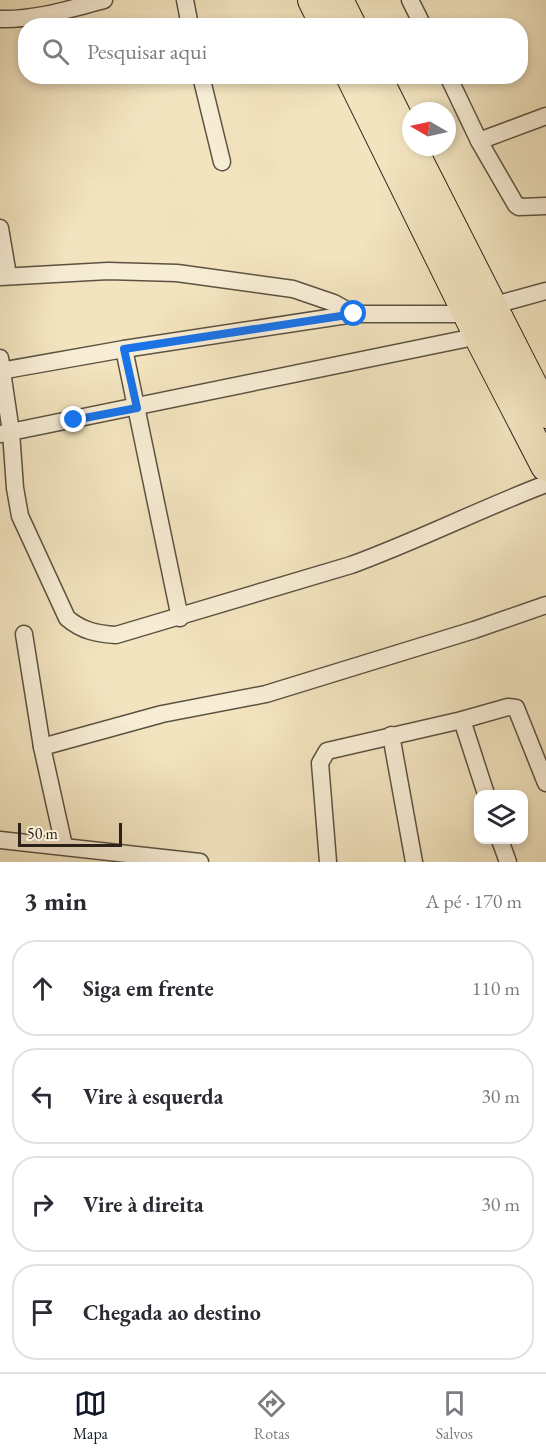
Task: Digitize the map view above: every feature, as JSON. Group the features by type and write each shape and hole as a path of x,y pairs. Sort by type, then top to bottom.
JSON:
{"highway":[{"path":"313,0 322,18"},
{"path":"338,0 347,18"},
{"path":"355,84 479,318 545,410"},
{"path":"380,84 402,129"},
{"path":"415,156 479,318 546,466"}],"street":[{"path":"30,18 104,0"},
{"path":"185,0 188,18"},
{"path":"410,0 419,18"},
{"path":"0,19 18,20"},
{"path":"203,84 222,162"},
{"path":"452,84 479,141 516,205 519,207 546,206"},
{"path":"479,141 546,116"},
{"path":"0,228 4,276 108,271 177,273 293,289 334,303 354,314"},
{"path":"5,433 137,408 479,318 546,291"},
{"path":"479,318 354,314 1,366 5,433 20,516 67,618 93,633 116,635 180,618 361,562 489,506 546,484"},
{"path":"124,349 180,618"},
{"path":"42,747 162,714 266,694 474,630 546,604"},
{"path":"24,634 42,747 64,846"},
{"path":"328,862 320,763 327,751 508,707 516,708 546,783"},
{"path":"462,720 484,790"},
{"path":"391,735 414,862"},
{"path":"0,840 201,862"},
{"path":"501,844 508,862"}],"route":[{"path":"74,420 137,408 124,349 354,314"}]}
